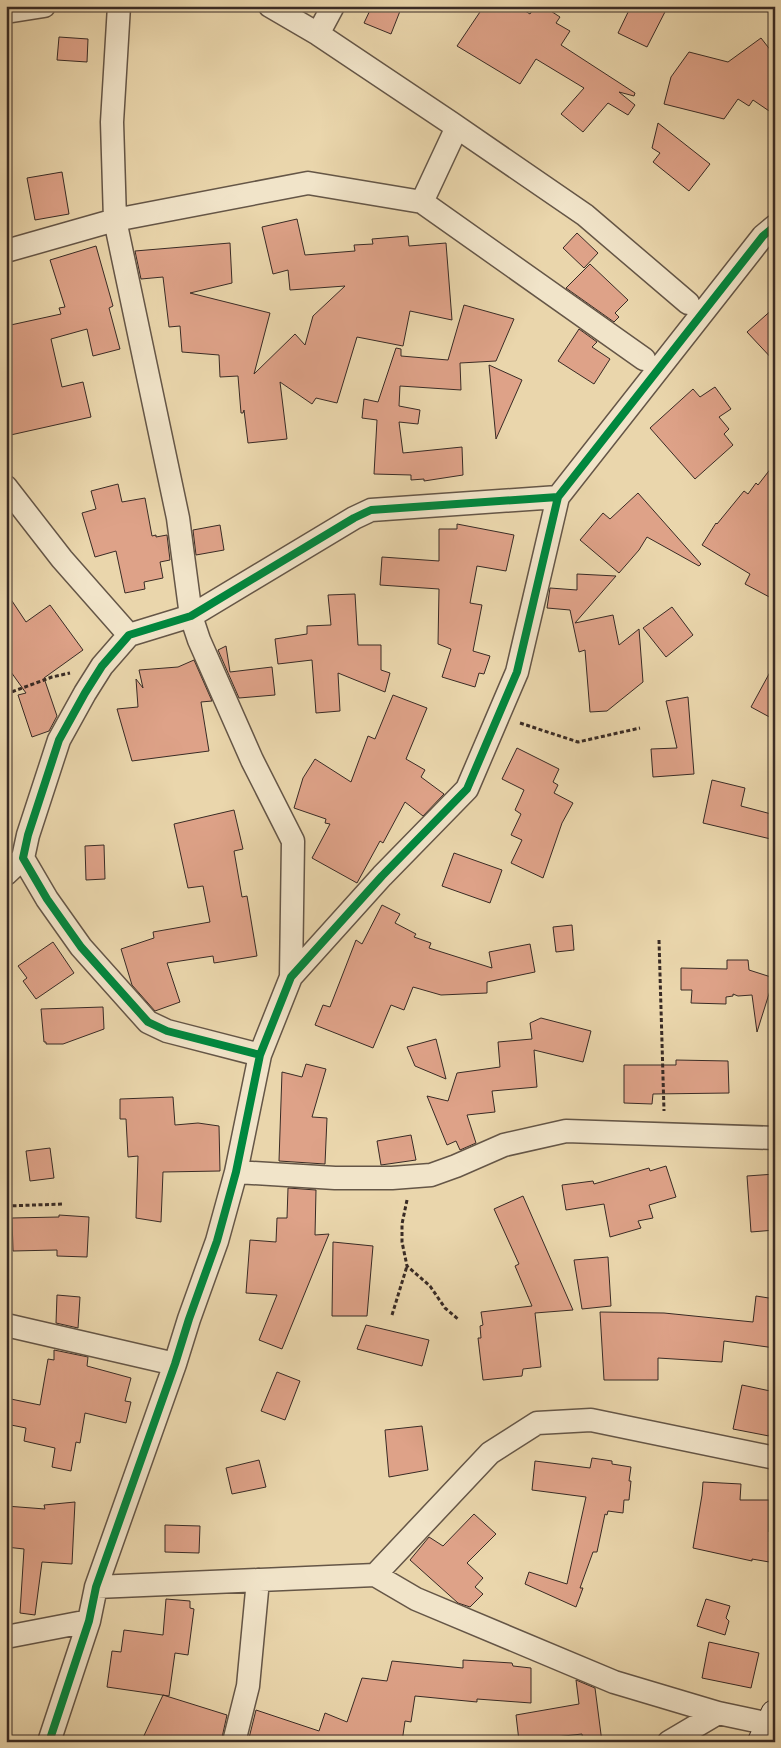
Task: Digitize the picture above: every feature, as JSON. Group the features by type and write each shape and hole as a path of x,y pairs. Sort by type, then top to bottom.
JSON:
{"street":[{"path":"6,12 44,6"},
{"path":"119,6 112,122 115,220 178,518 191,616 199,640 252,760 293,841 291,977"},
{"path":"270,6 318,34 457,126 585,215 688,303"},
{"path":"318,34 333,6"},
{"path":"422,202 457,126"},
{"path":"6,251 115,220 308,183 422,202 644,359"},
{"path":"50,1742 89,1621 96,1587 217,1241 236,1172 260,1055 291,977 382,876 466,789 517,672 558,497 771,237"},
{"path":"6,487 62,559 129,634"},
{"path":"6,874 23,858 28,835 59,740 102,666 129,634 191,616 354,518 371,510 558,497"},
{"path":"23,858 47,899 81,947 148,1022 167,1031 260,1055"},
{"path":"236,1172 335,1178 431,1175 504,1144 566,1131 775,1138"},
{"path":"6,1325 175,1364"},
{"path":"375,1575 490,1453 537,1423 591,1420 775,1458"},
{"path":"96,1587 375,1575 416,1599 614,1682 769,1727"},
{"path":"234,1742 248,1686 258,1580"},
{"path":"6,1637 89,1621"},
{"path":"669,1742 718,1712"}],"path":[{"path":"6,694 52,677 102,666"},
{"path":"498,716 578,742 640,728"},
{"path":"659,940 665,1134"},
{"path":"392,1315 407,1266 402,1242 402,1224 407,1199 405,1177"},
{"path":"6,1206 63,1204"},
{"path":"407,1266 430,1286 445,1308 458,1319"}],"building":[{"path":"372,6 402,6 391,34 364,23"},
{"path":"484,6 517,6 530,14 535,6 543,6 560,17 556,23 570,31 561,45 635,93 634,96 619,92 635,105 628,115 608,103 583,132 561,114 584,88 536,59 520,84 457,46"},
{"path":"631,6 668,6 647,47 618,33"},
{"path":"59,37 88,39 87,62 57,60"},
{"path":"761,38 775,56 775,115 753,100 749,106 738,99 724,119 664,104 671,77 689,52 728,62"},
{"path":"658,123 710,164 689,191 653,162 660,153 652,148"},
{"path":"62,172 69,214 35,220 27,178"},
{"path":"297,219 305,255 355,251 354,245 373,244 372,239 408,236 409,246 446,243 452,320 410,311 403,346 357,337 337,403 316,398 312,404 280,382 287,439 248,443 244,410 241,413 238,376 220,377 219,355 182,352 180,326 169,327 163,277 141,279 135,251 230,243 232,283 190,293 270,313 254,374 295,334 305,345 313,316 345,286 290,290 288,270 273,274 262,227"},
{"path":"577,233 598,253 584,268 563,248"},
{"path":"96,246 113,306 109,308 120,349 93,356 87,329 51,339 62,387 83,382 91,417 6,436 6,326 61,314 59,308 65,307 50,260"},
{"path":"590,264 628,300 615,313 619,317 614,322 566,288"},
{"path":"464,305 514,319 496,361 460,363 461,390 400,386 399,406 420,410 418,424 399,422 403,453 462,447 463,475 424,481 424,479 411,480 411,475 374,474 377,420 362,418 364,399 378,402 396,348 401,349 401,356 448,360"},
{"path":"775,307 775,362 747,332"},
{"path":"579,329 597,342 592,347 610,359 594,384 558,361"},
{"path":"489,365 522,380 496,439"},
{"path":"715,387 731,409 719,417 729,429 724,434 733,445 695,479 650,428 693,389 700,397"},
{"path":"775,463 775,600 745,584 750,574 702,545 716,523 744,491 748,494 756,483 758,485"},
{"path":"118,484 122,502 145,498 152,536 167,535 170,560 160,562 163,578 144,582 145,589 125,593 116,551 95,557 82,513 96,509 91,491"},
{"path":"638,493 701,564 699,566 647,537 639,550 619,573 580,540 603,513 610,519"},
{"path":"457,524 514,535 506,571 477,566 470,603 482,605 473,651 490,656 484,674 479,673 475,687 442,677 451,649 438,644 439,589 380,585 382,557 439,561 439,529 457,529"},
{"path":"220,525 224,550 196,555 193,530"},
{"path":"577,574 616,576 575,623 613,615 619,645 639,629 643,682 607,711 590,712 585,650 579,652 570,610 547,608 550,588 577,590"},
{"path":"6,592 26,622 50,605 83,650 44,678 57,716 49,731 32,737 18,695 26,693 6,665"},
{"path":"355,594 358,645 381,645 381,670 390,673 385,692 338,673 340,711 316,713 312,660 278,664 275,639 307,634 307,626 331,625 328,595"},
{"path":"672,607 693,635 666,657 643,628"},
{"path":"226,646 230,672 272,667 275,695 239,698 218,650"},
{"path":"194,660 212,701 201,702 209,751 132,761 117,709 138,707 136,679 143,688 139,670 178,667"},
{"path":"775,663 775,720 751,707"},
{"path":"393,695 427,708 406,759 425,770 421,777 444,794 423,816 405,802 383,843 380,841 357,883 312,858 330,824 325,823 326,819 294,808 303,778 315,759 351,782 368,736 375,739"},
{"path":"688,697 694,774 653,777 651,749 677,748 666,701"},
{"path":"517,748 559,769 553,782 558,785 554,793 573,803 562,823 543,878 511,863 522,840 511,835 521,814 515,810 524,790 502,779"},
{"path":"712,780 745,788 741,806 775,815 775,840 703,823"},
{"path":"234,810 243,849 234,851 242,897 247,896 257,956 214,963 213,956 167,963 180,1002 155,1011 132,985 121,949 154,938 153,932 210,922 203,886 188,888 174,824"},
{"path":"104,845 105,879 86,880 85,846"},
{"path":"454,853 502,870 490,903 442,886"},
{"path":"382,905 400,914 395,923 416,934 414,937 431,943 429,948 492,968 489,952 530,944 535,972 487,982 487,993 441,995 413,987 404,1010 391,1005 373,1048 315,1025 323,1005 330,1007 356,940 362,944"},
{"path":"572,925 574,950 556,952 553,927"},
{"path":"53,942 74,973 36,999 23,981 27,978 18,966"},
{"path":"727,960 748,960 749,970 774,978 757,1032 752,995 738,996 733,994 733,996 726,997 726,1004 691,1003 692,990 681,990 681,968 727,969"},
{"path":"103,1007 104,1029 63,1044 46,1044 44,1042 41,1009"},
{"path":"541,1018 591,1031 583,1062 534,1050 537,1087 492,1091 495,1112 467,1115 476,1143 460,1150 456,1141 447,1145 427,1096 448,1101 457,1073 500,1067 498,1042 532,1039 530,1023"},
{"path":"436,1039 446,1079 415,1066 407,1047"},
{"path":"676,1060 728,1061 729,1093 653,1094 652,1104 624,1103 624,1065 676,1065"},
{"path":"306,1064 326,1069 312,1117 327,1118 325,1164 279,1161 282,1072 302,1077"},
{"path":"173,1097 175,1125 198,1123 219,1126 220,1171 163,1172 161,1222 136,1218 138,1156 128,1157 126,1119 120,1119 120,1099"},
{"path":"411,1135 416,1160 381,1165 377,1141"},
{"path":"50,1148 54,1178 30,1181 26,1151"},
{"path":"666,1166 676,1197 649,1205 653,1218 638,1221 641,1228 610,1237 604,1204 566,1210 562,1185 593,1181 594,1184 649,1168 650,1171"},
{"path":"775,1174 775,1230 751,1232 747,1176"},
{"path":"288,1188 316,1190 315,1235 329,1234 282,1349 259,1340 277,1295 246,1293 250,1240 276,1242 277,1218 287,1218"},
{"path":"523,1196 573,1310 535,1313 541,1367 523,1369 522,1376 483,1380 478,1338 481,1338 480,1326 483,1325 481,1312 532,1306 515,1266 519,1264 494,1209"},
{"path":"59,1215 89,1217 87,1257 57,1256 57,1250 13,1251 12,1218 59,1217"},
{"path":"333,1242 373,1246 367,1316 332,1316"},
{"path":"608,1257 611,1306 582,1309 574,1260"},
{"path":"57,1295 80,1297 78,1328 56,1323"},
{"path":"756,1296 775,1299 775,1348 724,1341 722,1362 658,1358 658,1380 604,1380 600,1312 664,1313 753,1322"},
{"path":"366,1325 429,1340 422,1366 357,1349"},
{"path":"54,1350 88,1357 87,1366 131,1378 125,1401 131,1402 126,1423 85,1413 80,1443 76,1442 71,1471 52,1467 55,1448 24,1441 26,1428 6,1424 6,1398 40,1405 48,1359 54,1360"},
{"path":"277,1372 300,1381 285,1420 261,1411"},
{"path":"742,1385 775,1392 775,1406 769,1436 733,1429"},
{"path":"422,1426 428,1470 389,1477 385,1430"},
{"path":"592,1458 612,1461 612,1464 631,1467 629,1500 624,1500 623,1513 608,1511 607,1515 605,1514 597,1552 593,1552 580,1588 583,1588 576,1607 525,1584 529,1572 567,1584 586,1497 532,1490 535,1461 590,1468"},
{"path":"259,1460 266,1487 232,1494 226,1468"},
{"path":"703,1482 741,1484 740,1500 769,1500 769,1532 775,1533 775,1563 752,1559 752,1561 693,1548"},
{"path":"75,1502 72,1564 42,1562 35,1615 20,1613 24,1549 6,1547 6,1506 45,1509 44,1505"},
{"path":"474,1514 496,1534 467,1563 483,1578 475,1587 483,1594 470,1607 458,1603 410,1560 429,1537 443,1546"},
{"path":"165,1525 200,1526 199,1553 165,1552"},
{"path":"166,1599 190,1601 190,1608 194,1609 188,1655 175,1653 169,1696 107,1687 112,1651 121,1652 124,1630 163,1635"},
{"path":"706,1599 730,1606 726,1618 729,1621 725,1635 697,1626"},
{"path":"709,1642 759,1653 751,1688 702,1678"},
{"path":"463,1660 512,1663 513,1666 531,1668 531,1703 477,1699 477,1702 415,1696 411,1722 405,1721 402,1742 248,1742 256,1710 319,1731 325,1713 347,1722 362,1678 387,1681 392,1661 463,1668"},
{"path":"576,1680 595,1688 602,1742 583,1742 582,1734 519,1741 516,1715 579,1704"},
{"path":"163,1695 227,1715 221,1742 141,1742"}],"cycle path":[{"path":"49,1742 89,1621 96,1587 217,1241 236,1172 260,1055 291,977 382,876 467,789 517,672 558,497 763,236 775,226"},
{"path":"260,1055 167,1031 148,1022 81,947 47,899 23,858 28,835 59,740 102,666 129,635 191,616 354,518 371,510 558,497"}]}
